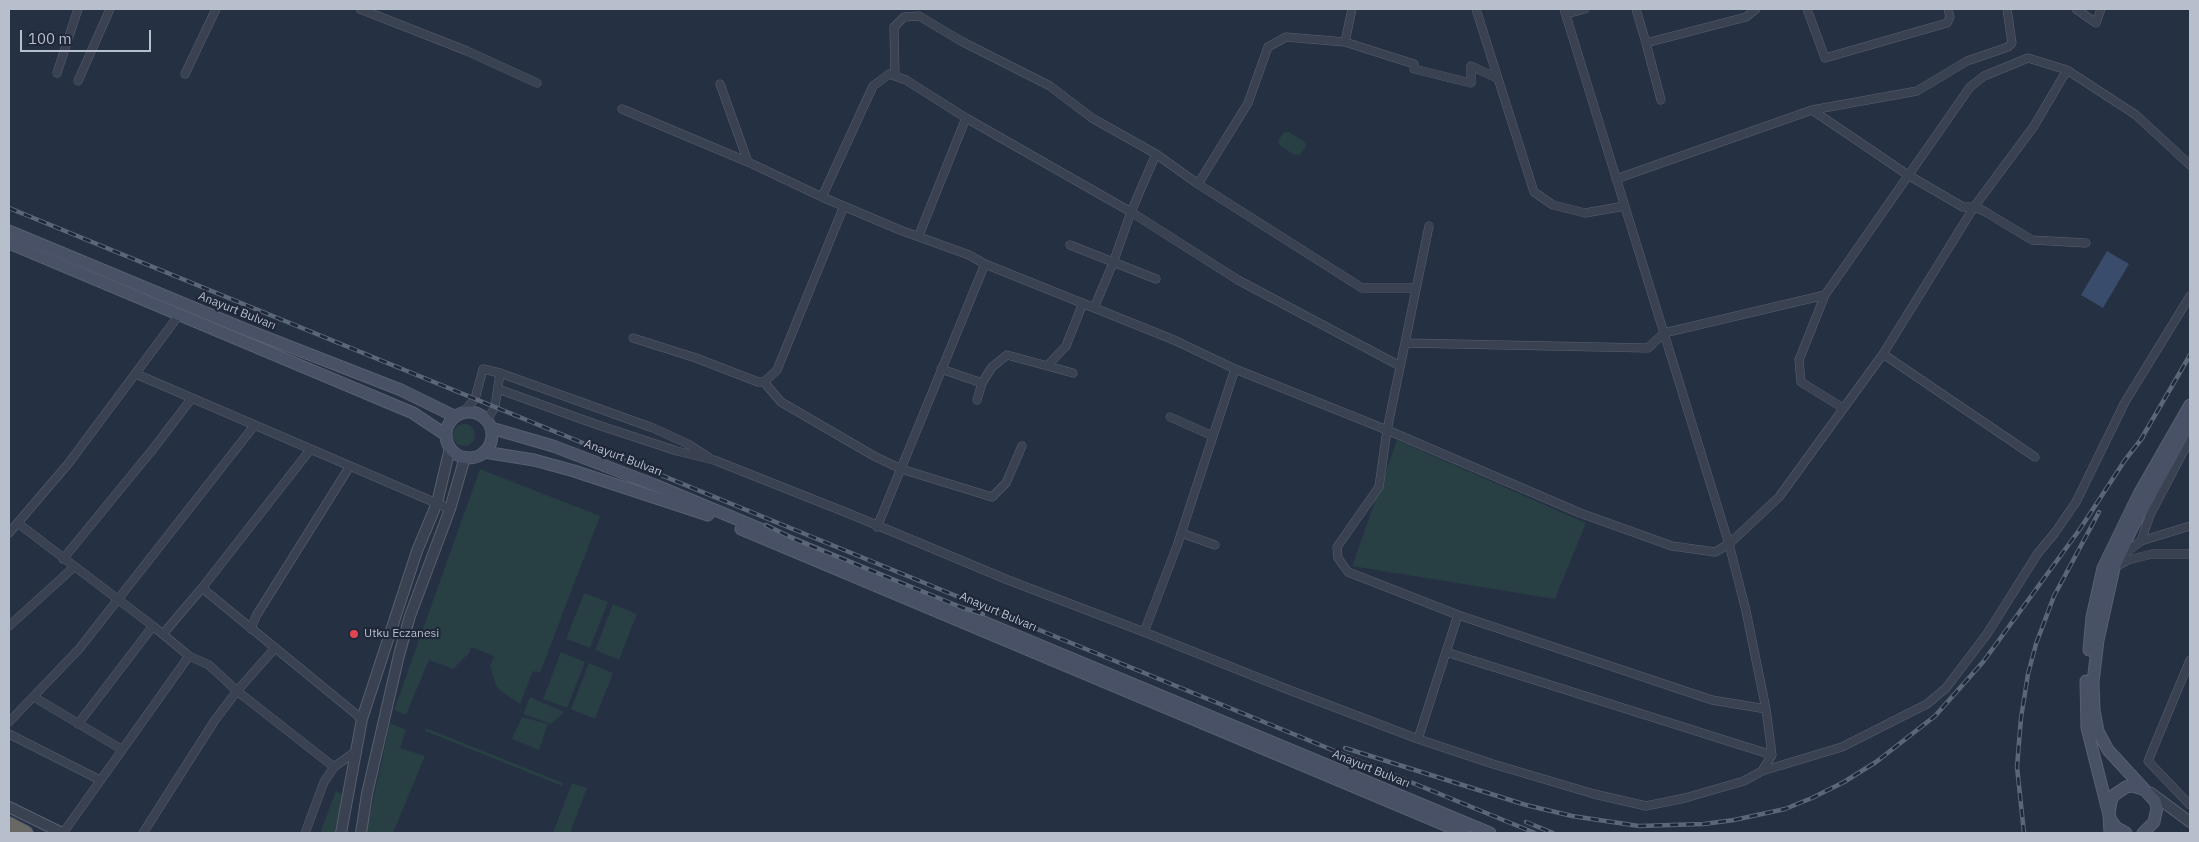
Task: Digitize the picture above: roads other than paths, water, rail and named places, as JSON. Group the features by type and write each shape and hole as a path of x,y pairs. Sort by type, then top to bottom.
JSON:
{"highway":[{"path":"9,824 26,833"}],"main road":[{"name":"Anayurt Bulvarı","path":"9,231 242,328 459,414"},
{"name":"Anayurt Bulvarı","path":"9,243 413,413 446,435"},
{"path":"2110,833 2109,815 2087,728 2085,705 2092,617 2139,494 2190,405"},
{"path":"475,412 489,424 491,442 484,452 472,458 465,458 450,448 446,435 448,425 459,414 475,412"},
{"path":"2145,833 2157,815 2155,801 2126,772 2108,750 2098,731 2094,710 2093,682 2098,640 2112,565 2190,423"},
{"name":"Anayurt Bulvarı","path":"489,424 655,485 1490,833"},
{"name":"Anayurt Bulvarı","path":"484,452 534,460 574,471 702,512 1464,833"},
{"path":"2126,833 2117,828 2109,815 2111,801 2120,790 2133,786 2146,790"}],"street":[{"path":"57,72 78,9"},
{"path":"78,81 110,9"},
{"path":"185,74 216,9"},
{"path":"360,9 467,51 537,84"},
{"path":"1345,42 1352,9"},
{"path":"1476,9 1534,192 1553,206 1585,213 1625,206"},
{"path":"1585,9 1565,12 1728,544 1746,611 1766,709 1772,755 1762,771"},
{"path":"1636,9 1661,100"},
{"path":"1646,43 1746,17 1756,9"},
{"path":"1807,9 1825,58 1947,23 1950,17 1948,9"},
{"path":"1616,179 1812,110 1917,91 1967,61 2008,47 2012,42 2007,9"},
{"path":"2076,9 2096,23 2101,9"},
{"path":"895,76 894,27 904,17 919,16 961,41 1050,86 1092,118 1156,154 1198,184 1362,288 1416,288"},
{"path":"1198,184 1248,103 1268,48 1286,37 1345,42 1414,64 1414,69 1471,83 1471,66 1497,78"},
{"path":"1843,408 1801,382 1799,360 1825,295 1970,87 1984,76 2028,58 2067,70 2136,115 2190,165"},
{"path":"622,109 748,162 822,197 900,230 919,235 969,255 985,264 1174,340 1235,369 1387,430 1580,513 1672,546 1715,552 1728,544 1779,497 1883,354 1974,207 2034,126 2067,70"},
{"path":"822,197 873,86 889,74 906,80 966,118 1131,212 1238,280 1400,366"},
{"path":"720,84 748,162"},
{"path":"1812,110 1908,175 1963,207 1974,207 1984,211 2032,240 2086,243"},
{"path":"919,235 966,118"},
{"path":"1094,308 1113,263 1131,212 1156,154"},
{"path":"633,338 696,358 758,382 764,382 777,370 844,206"},
{"path":"1429,226 1387,430 1379,487 1343,536 1337,547 1338,558 1348,572 1458,615 1712,700 1766,709"},
{"path":"1070,245 1156,279"},
{"path":"878,526 919,430 941,369 985,264"},
{"path":"1405,343 1648,348 1664,333 1825,295"},
{"path":"498,389 595,424 678,451 714,460 1008,580 1418,739 1594,794 1646,806 1685,798 1736,783 1762,771 1842,747 1927,704 1946,688 1987,634 2038,553 2076,502 2125,402 2190,296"},
{"path":"1047,366 1066,346 1083,303"},
{"path":"9,533 19,524 68,464 179,316"},
{"path":"1883,354 2035,457"},
{"path":"978,400 982,383 992,367 1007,355 1073,373"},
{"path":"459,414 476,399 483,369 500,373 653,428 688,444 714,460"},
{"path":"941,369 982,383"},
{"path":"1144,632 1181,533 1235,369"},
{"path":"489,424 495,407 500,373"},
{"path":"136,374 450,509"},
{"path":"764,382 781,402 874,456 901,469 992,497 1006,483 1022,446"},
{"path":"63,559 192,398"},
{"path":"1170,417 1213,436"},
{"path":"9,722 79,649 254,426"},
{"path":"2141,541 2150,515 2190,439"},
{"path":"341,833 362,719 417,551 436,503 450,448"},
{"path":"163,634 202,588 310,450"},
{"path":"361,833 367,794 399,655 410,616 450,509 465,458"},
{"path":"251,629 256,616 350,466"},
{"path":"19,524 154,626 189,656 209,665 237,691 334,767"},
{"path":"2112,565 2141,541 2190,526"},
{"path":"1181,533 1215,545"},
{"path":"2112,565 2152,554 2190,554"},
{"path":"9,626 74,567"},
{"path":"202,588 362,719"},
{"path":"1418,739 1458,615"},
{"path":"78,724 154,626"},
{"path":"143,833 215,720 237,691 275,648"},
{"path":"1446,652 1772,755"},
{"path":"9,807 63,833 189,656"},
{"path":"2190,660 2148,761 2190,805"},
{"path":"34,697 121,749"},
{"path":"9,734 100,780"},
{"path":"305,833 324,782 334,767 355,752"},
{"path":"2146,790 2190,822"}],"water":[{"path":"2107,251 2129,264 2103,308 2081,295"}],"railway":[{"path":"9,208 1535,833"},
{"path":"2140,441 2190,355"},
{"path":"1345,748 1526,805 1572,816 1639,826 1704,824 1734,820 1785,809 1844,782 1876,762 1935,716 1983,662 2080,529 2125,460 2143,437"},
{"path":"2024,833 2017,767 2021,718 2028,674 2036,644 2054,596 2099,512"},
{"path":"766,525 794,539 963,608 983,614"},
{"path":"1526,822 1553,833"}],"place":[{"name":"Utku Eczanesi","path":"354,634"}]}
